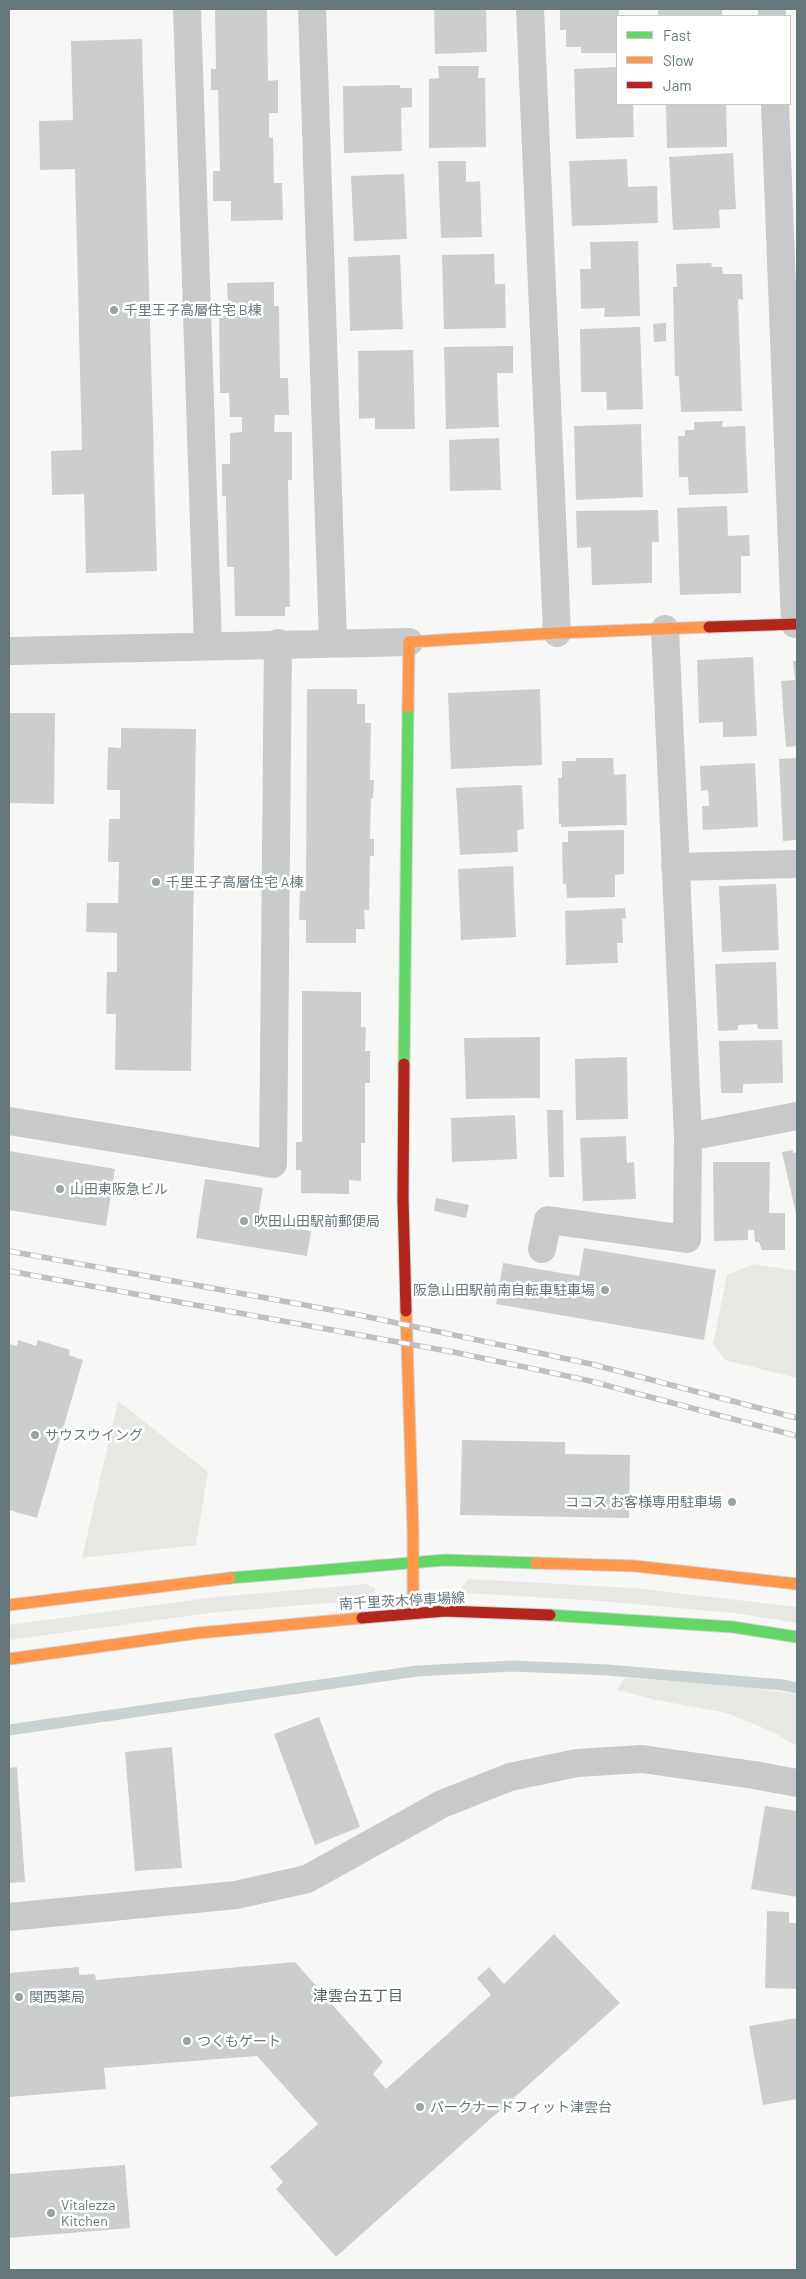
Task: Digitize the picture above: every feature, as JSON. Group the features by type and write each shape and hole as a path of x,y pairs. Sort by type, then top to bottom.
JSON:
{"main road":[{"path":"413,1612 412,1563 414,1531 403,1198 409,642 557,633 796,624"},
{"path":"9,1604 205,1580 445,1560 635,1566 797,1584"},
{"name":"南千里茨木停車場線","path":"9,1659 198,1633 413,1612 445,1611 597,1617 733,1627 797,1637"}],"street":[{"path":"187,9 208,645"},
{"path":"312,9 333,642"},
{"path":"530,9 557,633"},
{"path":"775,105 796,624"},
{"path":"542,1249 548,1220 687,1239 688,1138 665,629"},
{"path":"9,650 278,643 409,642"},
{"path":"9,1121 273,1164 278,643"},
{"path":"675,867 797,864"},
{"path":"688,1138 797,1116"},
{"path":"9,1917 236,1895 307,1879 442,1804 510,1778 577,1763 642,1759 797,1783"}],"shaded area":[{"path":"753,1264 797,1271 797,1378 725,1360 713,1344 727,1275"},
{"path":"118,1401 208,1472 196,1545 82,1558"},
{"path":"468,1579 633,1588 797,1607 797,1623 734,1613 600,1601 466,1593 462,1587"},
{"path":"367,1584 375,1588 375,1596 366,1600 218,1612 9,1640 9,1625 215,1597"},
{"path":"625,1678 722,1684 797,1694 797,1746 773,1732 727,1713 656,1700 617,1690"}],"building":[{"path":"215,9 267,9 268,81 278,80 278,113 269,113 269,138 273,137 274,183 282,183 283,220 231,221 231,201 213,201 213,171 220,171 218,90 211,90 211,69 216,69"},
{"path":"434,9 486,9 487,52 435,54"},
{"path":"560,9 619,9 619,15 616,15 616,53 581,53 581,47 566,47 566,30 560,30"},
{"path":"658,9 722,9 722,15 658,15"},
{"name":"千里王子高層住宅 B棟","path":"142,39 157,571 86,573 84,494 52,495 51,451 82,450 75,169 40,170 39,121 73,120 71,41"},
{"path":"438,66 479,66 478,78 485,78 486,147 429,148 429,79 439,78"},
{"path":"616,67 616,105 633,105 634,137 576,139 574,69"},
{"path":"400,85 400,88 412,88 412,107 401,108 402,151 344,153 343,86"},
{"path":"666,105 726,105 727,147 667,148"},
{"path":"733,153 736,209 719,210 720,228 673,230 669,157"},
{"path":"627,159 628,187 657,186 658,223 572,226 569,161"},
{"path":"438,161 466,161 466,182 480,181 482,237 441,238"},
{"path":"404,174 407,239 354,241 351,176"},
{"path":"638,241 640,316 604,317 605,308 581,309 580,269 591,269 590,242"},
{"path":"494,254 495,284 505,284 506,328 444,329 442,255"},
{"path":"400,255 403,329 350,331 348,257"},
{"path":"711,263 712,267 722,267 723,274 742,274 743,300 738,299 742,411 681,412 679,376 675,376 673,287 677,287 676,264"},
{"path":"274,282 274,306 279,306 280,378 288,378 289,415 275,415 274,432 292,432 292,480 288,480 290,607 285,607 285,616 235,616 234,567 227,567 226,496 222,496 222,464 230,464 230,433 242,432 242,417 230,417 229,393 220,393 219,307 228,306 227,283"},
{"path":"666,323 666,341 654,342 653,324"},
{"path":"640,327 643,409 607,410 606,392 581,392 580,329"},
{"path":"513,346 513,373 497,373 499,427 446,429 444,347"},
{"path":"413,350 415,429 375,429 375,418 359,419 358,351"},
{"path":"723,421 722,427 745,426 748,493 689,495 688,477 679,477 678,436 685,436 685,430 694,430 694,422"},
{"path":"641,424 643,497 576,500 574,426"},
{"path":"499,438 501,490 450,491 449,440"},
{"path":"727,506 728,536 749,535 750,556 741,556 741,593 680,595 677,508"},
{"path":"658,510 659,542 652,542 652,583 592,585 591,547 577,548 576,511"},
{"path":"753,657 757,736 723,737 723,722 699,723 697,660"},
{"path":"793,661 797,661 797,746 786,747 781,681 795,680"},
{"path":"307,689 357,689 357,704 365,704 365,723 371,723 370,780 374,780 373,798 371,798 370,839 374,839 374,856 370,856 369,910 364,910 365,929 356,929 356,943 306,943 306,920 299,920 300,891 306,891"},
{"path":"540,689 542,765 451,769 448,693"},
{"path":"9,713 55,713 54,804 9,803"},
{"name":"千里王子高層住宅 A棟","path":"121,728 196,729 191,1071 115,1070 116,1014 106,1014 107,972 117,972 117,933 86,932 87,903 118,903 119,862 108,862 109,819 120,819 120,790 107,790 108,747 121,748"},
{"path":"576,758 613,758 614,775 626,774 627,825 561,827 561,824 559,824 558,778 562,778 562,761 576,761"},
{"path":"797,758 797,840 783,841 779,759"},
{"path":"755,763 758,827 703,830 702,806 709,806 708,790 701,791 700,766"},
{"path":"522,785 524,829 517,830 518,852 460,855 456,788"},
{"path":"624,830 624,874 615,875 615,897 567,898 566,884 563,884 562,842 568,842 568,831"},
{"path":"513,866 516,937 461,940 458,869"},
{"path":"776,884 779,950 722,952 719,886"},
{"path":"625,908 626,919 622,918 623,943 617,943 618,963 566,965 565,911"},
{"path":"776,962 778,1029 758,1029 757,1024 738,1025 738,1030 718,1031 715,964"},
{"path":"302,991 361,992 361,1027 366,1027 365,1051 370,1051 370,1083 365,1083 365,1143 361,1143 361,1181 349,1180 349,1194 301,1193 301,1170 296,1170 296,1142 302,1142"},
{"path":"540,1037 540,1098 466,1099 464,1038"},
{"path":"782,1040 783,1083 743,1084 743,1093 721,1093 719,1041"},
{"path":"627,1057 628,1119 576,1120 575,1059"},
{"path":"547,1110 563,1110 564,1177 549,1177"},
{"path":"515,1115 517,1159 452,1162 451,1118"},
{"path":"626,1136 627,1163 634,1162 636,1199 583,1201 580,1138"},
{"path":"793,1150 793,1153 797,1152 796,1214 782,1152"},
{"name":"山田東阪急ビル","path":"9,1151 115,1169 106,1226 9,1210"},
{"path":"713,1162 770,1162 769,1213 785,1213 785,1250 762,1250 759,1242 755,1242 754,1230 748,1230 748,1240 714,1241"},
{"path":"205,1179 263,1188 257,1223 311,1231 307,1256 196,1238"},
{"path":"436,1198 469,1205 466,1218 434,1211"},
{"name":"阪急山田駅前南自転車駐車場","path":"584,1248 716,1270 704,1340 496,1304 503,1263 579,1276"},
{"name":"サウスウイング","path":"18,1340 36,1346 38,1340 70,1350 69,1355 83,1360 37,1518 9,1510 9,1344 17,1346"},
{"path":"462,1440 565,1442 565,1454 630,1455 629,1518 460,1515"},
{"path":"319,1717 360,1827 315,1845 274,1734"},
{"path":"172,1747 182,1868 135,1871 125,1752"},
{"path":"17,1767 25,1882 9,1883 9,1768"},
{"path":"765,1806 797,1811 797,1897 751,1889"},
{"path":"767,1911 789,1912 789,1923 797,1923 797,1989 765,1988"},
{"path":"554,1934 620,2003 336,2257 276,2189 283,2182 270,2167 318,2124 257,2056 104,2068 106,2089 9,2097 9,1973 79,1967 79,1975 95,1974 96,1980 295,1962 383,2062 373,2074 386,2089 491,1995 477,1978 489,1967 504,1984"},
{"path":"797,2018 797,2099 763,2105 749,2026"},
{"path":"125,2165 130,2228 9,2238 9,2174"}],"waterway":[{"path":"9,1730 417,1671 513,1666 608,1670 783,1685 797,1688"}],"railway":[{"path":"9,1251 359,1315 591,1364 797,1418"},
{"path":"9,1271 458,1353 586,1380 797,1436"}],"traffic: fast":[{"path":"404,1064 408,707"},
{"path":"230,1578 445,1560 536,1563"},
{"path":"550,1615 733,1627 797,1637"}],"traffic: slow":[{"path":"408,707 409,642 557,633 709,627"},
{"path":"406,1311 413,1531 413,1612"},
{"path":"536,1563 635,1566 797,1584"},
{"path":"9,1605 230,1578"},
{"path":"9,1659 198,1633 362,1618"}],"traffic: jam":[{"path":"709,627 797,624"},
{"path":"404,1064 403,1198 406,1311"},
{"path":"362,1618 445,1611 550,1615"}],"place":[{"name":"千里王子高層住宅 B棟","path":"114,310"},
{"name":"千里王子高層住宅 A棟","path":"156,882"},
{"name":"山田東阪急ビル","path":"60,1189"},
{"name":"吹田山田駅前郵便局","path":"244,1221"},
{"name":"阪急山田駅前南自転車駐車場","path":"605,1290"},
{"name":"サウスウイング","path":"35,1435"},
{"name":"ココス お客様専用駐車場","path":"732,1502"},
{"name":"関西薬局","path":"19,1997"},
{"name":"つくもゲート","path":"187,2041"},
{"name":"パークナードフィット津雲台","path":"420,2107"},
{"name":"Vitalezza Kitchen","path":"51,2213"}],"district":[{"name":"津雲台五丁目","path":"358,1996"}]}
